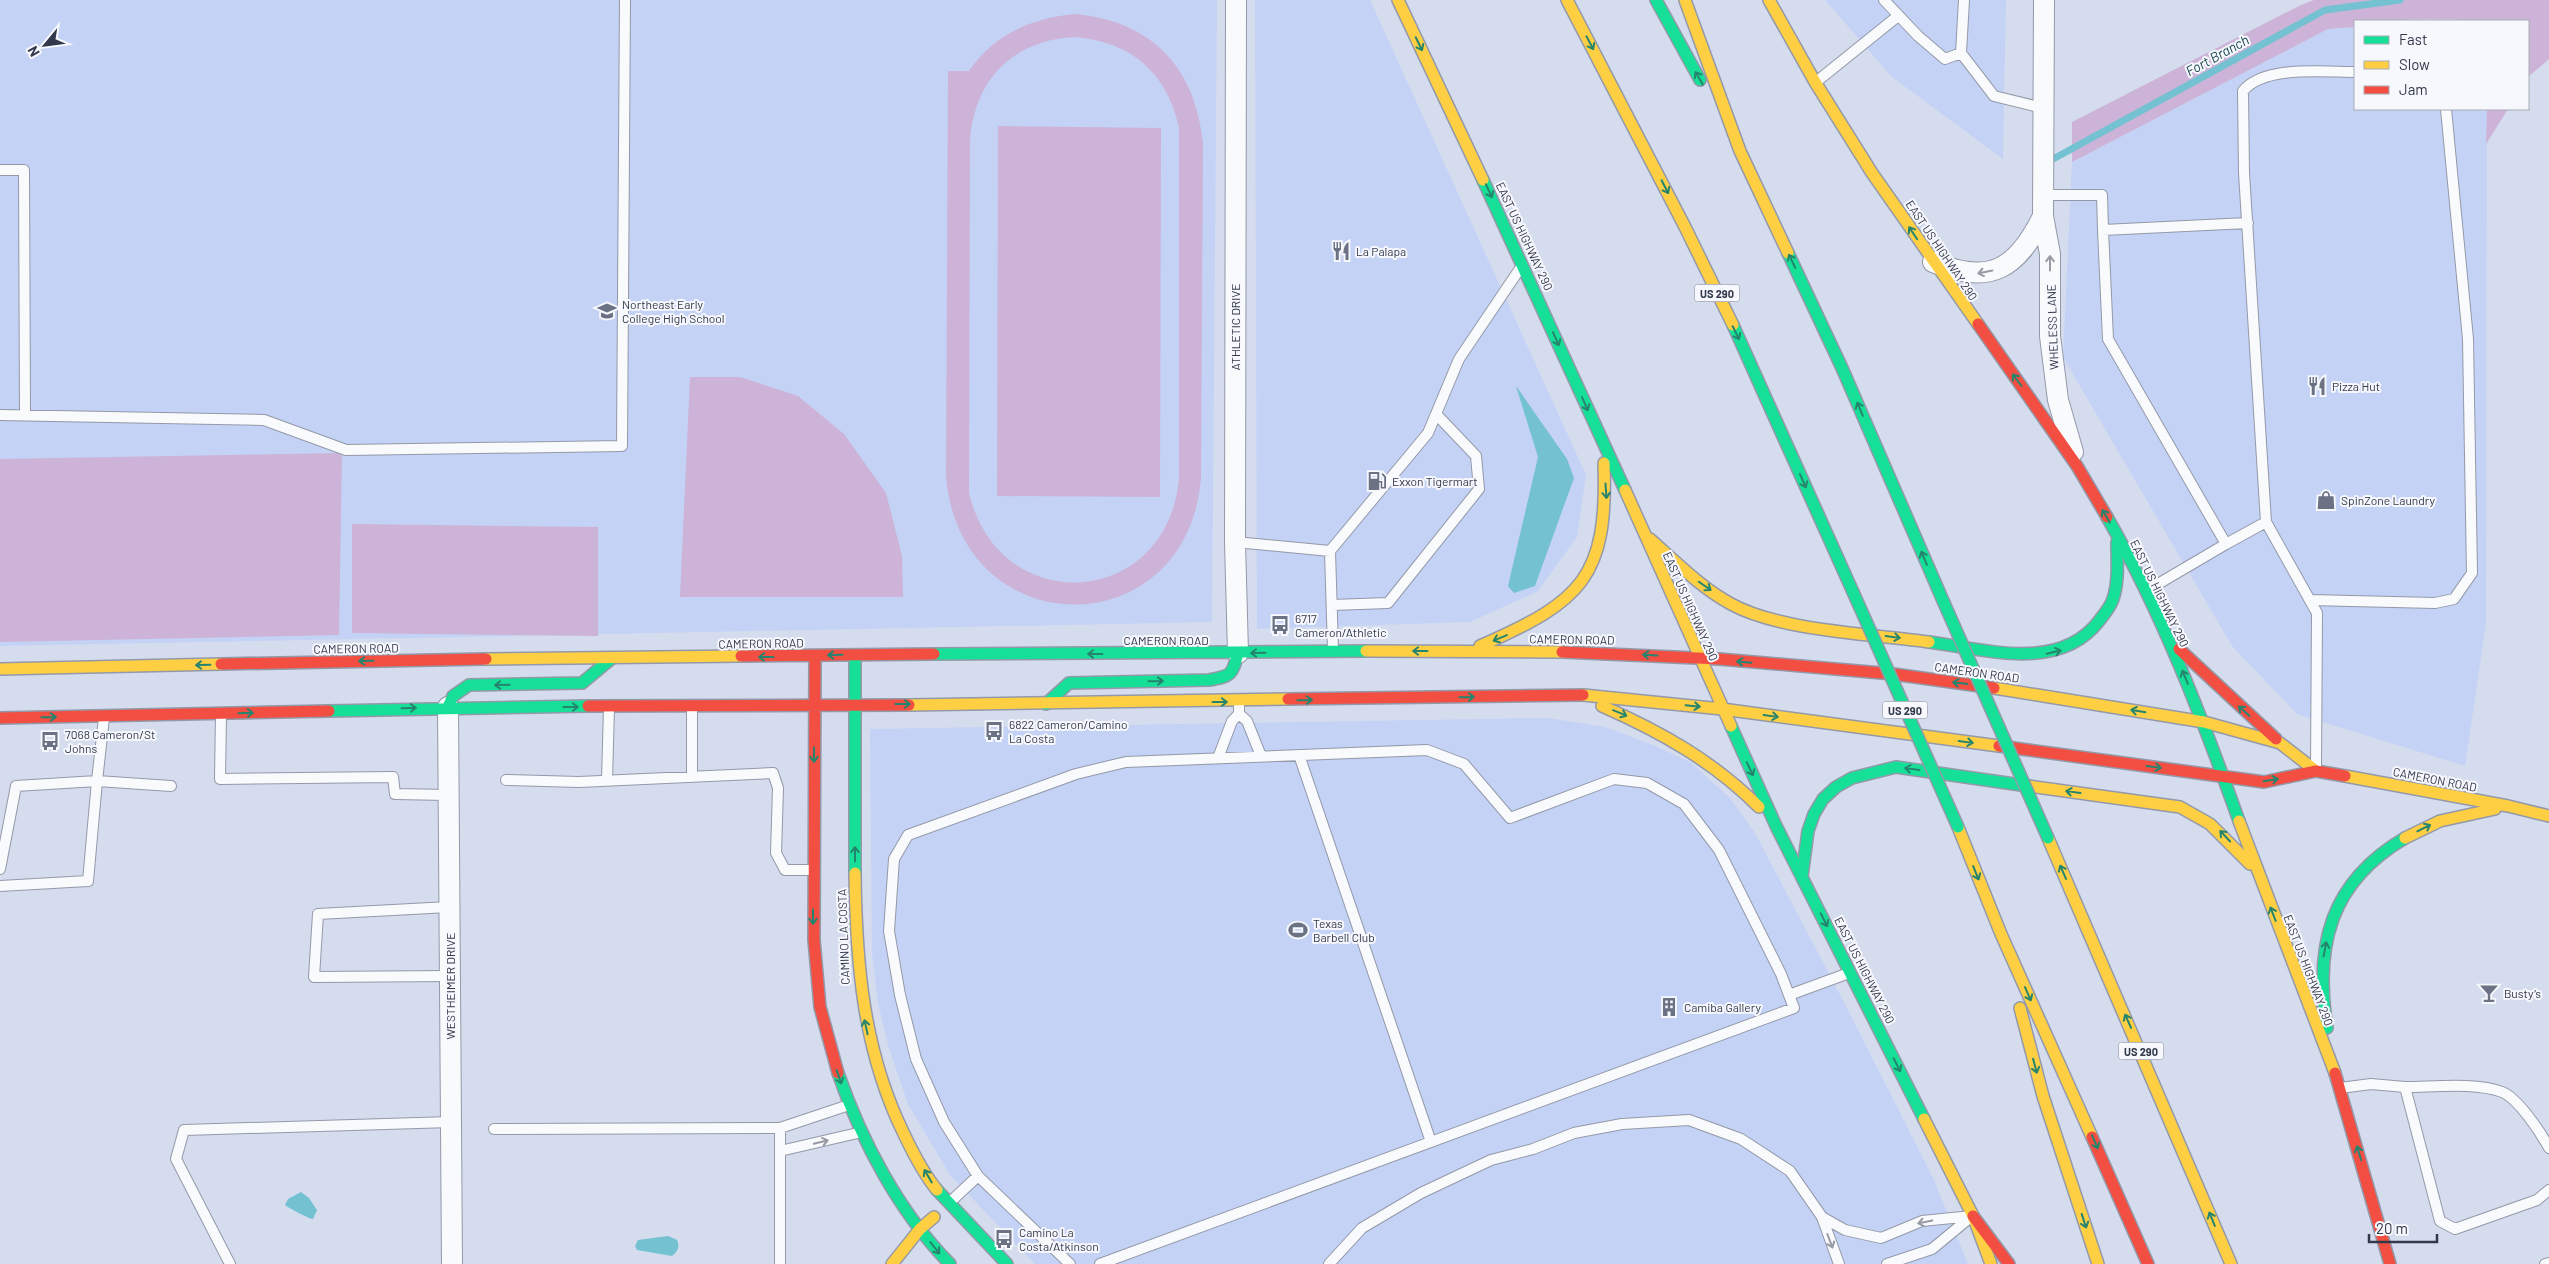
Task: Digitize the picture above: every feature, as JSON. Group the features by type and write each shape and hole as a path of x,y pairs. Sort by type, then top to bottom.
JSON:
{"main road":[{"name":"EAST US HIGHWAY 290","path":"1398,0 1523,264 1776,826 1973,1216"},
{"name":"US 290","path":"1567,0 1690,236 1758,378 1958,827 2001,934 2043,1096 2098,1264"},
{"name":"US 290","path":"1656,0 1740,151 1842,368 2181,1144 2231,1264"},
{"path":"1685,0 1740,151"},
{"name":"EAST US HIGHWAY 290","path":"1769,0 1815,82 1872,173 2077,466 2117,535 2168,638 2204,722 2258,872 2333,1067 2390,1264"},
{"path":"1469,651 1524,628 1548,614 1575,593 1593,566 1602,536 1607,500 1602,442"},
{"path":"1642,531 1701,585 1732,604 1761,616 1808,626 2018,654 2042,654 2062,650 2084,638 2098,623 2113,601 2117,577 2117,535"},
{"path":"2168,638 2212,682 2280,743"},
{"name":"CAMERON ROAD","path":"0,669 855,655 1333,651 1590,652 1699,658 1931,679 2204,722 2280,743 2316,770"},
{"path":"1046,704 1069,683 1209,680 1226,677 1233,672 1238,653"},
{"name":"CAMINO LA COSTA","path":"855,655 855,947 860,998 870,1041 885,1093 906,1139 927,1176 949,1203 1007,1264"},
{"path":"815,656 812,924 816,978 824,1029 848,1105 862,1132 899,1201 950,1264"},
{"path":"448,707 454,696 469,685 582,683 612,658"},
{"path":"1575,694 1646,724 1693,750 1734,781 1776,826"},
{"name":"CAMERON ROAD","path":"0,718 448,707 1239,702 1575,694 1722,709 2264,782 2316,770 2508,806 2549,816"},
{"path":"1802,876 1803,844 1809,823 1820,803 1836,787 1852,776 1896,767 2180,807 2201,815 2218,829 2258,872"},
{"path":"2333,1067 2322,1000 2323,952 2332,919 2349,891 2375,860 2403,839 2433,824 2508,806"},
{"path":"2001,934 2148,1264"},
{"path":"892,1264 920,1229 949,1203"},
{"path":"1973,1216 1991,1264"},
{"path":"1973,1216 2008,1264"}],"street":[{"name":"ATHLETIC DRIVE","path":"1236,0 1235,542 1238,653"},
{"name":"WHELESS LANE","path":"2044,0 2043,216 2050,254 2052,368 2058,400 2077,466"},
{"name":"WHELESS LANE","path":"1933,262 1957,272 1974,274 1990,272 2005,265 2020,253 2032,239 2043,216"},
{"name":"WESTHEIMER DRIVE","path":"448,707 452,1264"}],"lane":[{"path":"0,415 264,420 346,450 622,446 625,0"},
{"path":"1884,0 1898,16 1945,59 1962,53"},
{"path":"1964,0 1962,53 1994,96 2043,108"},
{"path":"1815,82 1898,16"},
{"path":"2316,770 2317,613 2266,522 2248,223 2243,90 2250,82 2263,76 2296,72 2354,72"},
{"path":"2310,600 2435,603 2454,599 2472,573 2468,339 2446,110"},
{"path":"0,170 24,170 25,415"},
{"path":"2043,195 2102,195 2108,339 2226,544"},
{"path":"2103,230 2248,223"},
{"path":"1333,651 1330,551 1428,433 1459,359 1523,264"},
{"path":"1332,605 1388,603 1479,490 1476,456 1437,414"},
{"path":"2145,592 2266,522"},
{"path":"1235,542 1330,551"},
{"path":"1218,758 1232,721 1239,714 1239,702"},
{"path":"607,780 609,706"},
{"path":"692,706 692,775"},
{"path":"221,714 220,779 393,777 395,794 448,795"},
{"path":"1239,714 1247,721 1261,756"},
{"path":"0,886 88,881 104,716"},
{"path":"1070,1264 978,1176 944,1122 916,1059 900,995 889,931 894,859 908,835 1076,774 1126,762 1427,750 1464,764 1510,818 1614,779 1647,783 1684,804 1719,850 1781,974 1794,1008 1100,1264"},
{"path":"1299,755 1431,1142"},
{"path":"506,780 607,780 773,773 778,788 776,853 785,870 813,870"},
{"path":"0,869 16,786 97,782 171,786"},
{"path":"449,907 318,914 314,977 450,976"},
{"path":"1789,995 1851,972"},
{"path":"2339,1088 2371,1084 2476,1087 2503,1092 2536,1123 2549,1148"},
{"path":"2405,1086 2440,1221 2448,1227 2455,1230 2537,1200 2549,1190"},
{"path":"494,1129 780,1128 848,1105"},
{"path":"1329,1264 1362,1228 1421,1193 1491,1160 1533,1149 1574,1133 1622,1124 1689,1120 1741,1139 1790,1172 1822,1217 1839,1264"},
{"path":"230,1264 176,1159 184,1130 451,1122"},
{"path":"780,1128 780,1264"},
{"path":"780,1151 862,1132"},
{"path":"949,1203 978,1176"},
{"path":"1822,1217 1845,1230 1881,1238 1922,1222 1973,1216"},
{"path":"1887,1264 1932,1249 1973,1216"},
{"path":"2545,1264 2549,1263"}],"shaded area":[{"name":"Northeast Early College High School","path":"0,0 1217,0 1212,622 0,646"},
{"path":"1255,0 1370,0 1586,475 1577,537 1538,591 1470,622 1257,629"},
{"path":"1825,0 2006,0 2003,159 1892,77"},
{"path":"2314,0 2549,0 2549,59 2529,76 2529,20 2354,20 2354,27 2328,29 2072,162 2072,122"},
{"path":"1075,14 1102,18 1126,27 1147,38 1165,53 1180,71 1191,93 1199,117 1203,144 1201,478 1187,534 1157,573 1118,597 1074,604 1029,596 990,572 960,532 946,476 948,71 969,71 990,47 1015,30 1044,19","holes":["1075,37 1113,45 1130,53 1144,63 1165,90 1179,127 1179,478 1168,521 1146,553 1116,574 1081,582 1046,579 1013,563 986,534 969,493 970,141 973,119 979,99 1001,67 1016,55 1033,46 1053,40"]},
{"path":"2354,27 2354,110 2487,110 2486,624 2465,766 2297,714 2232,646 2063,357 2072,162 2328,29"},
{"path":"2487,110 2507,110 2486,144"},
{"path":"998,126 1161,128 1160,497 997,496"},
{"path":"690,377 740,377 798,396 844,434 886,493 902,556 903,597 680,597"},
{"path":"1516,386 1567,459 1574,478 1535,586 1514,593 1508,586 1538,457"},
{"path":"342,453 339,635 0,642 0,459"},
{"path":"352,524 598,527 598,636 352,633"},
{"path":"1547,718 1605,727 1653,745 1690,762 1729,797 1755,833 1848,1010 1934,1180 1968,1264 1035,1264 950,1175 908,1104 888,1045 878,1003 872,953 870,729"},
{"path":"301,1192 309,1198 317,1210 313,1219 285,1205 288,1199"},
{"path":"668,1236 678,1242 678,1249 672,1256 637,1250 635,1246 638,1240"}],"waterway":[{"name":"Fort Branch","path":"2055,158 2325,10 2400,0"}],"traffic: fast":[{"path":"1656,0 1700,80"},
{"path":"1483,180 1625,490"},
{"path":"1788,253 1842,368 1944,603"},
{"path":"1733,325 1853,592"},
{"path":"2107,517 2146,590 2180,666 2239,821"},
{"path":"1929,642 2020,654 2042,652 2063,647 2082,637 2099,621 2113,599 2117,578 2117,542"},
{"path":"1853,592 1958,827"},
{"path":"1944,603 2048,838"},
{"path":"934,654 1366,651"},
{"path":"1046,704 1069,683 1209,680 1227,676 1234,666 1238,653"},
{"path":"855,655 855,873"},
{"path":"448,707 453,696 469,685 582,683 612,658"},
{"path":"329,711 588,706"},
{"path":"1731,726 1776,826 1924,1119"},
{"path":"1802,876 1808,831 1814,814 1823,799 1836,787 1852,778 1896,767 2028,786"},
{"path":"2327,1028 2323,970 2326,943 2333,919 2344,896 2359,875 2380,855 2405,838"},
{"path":"838,1073 858,1125 898,1199 914,1222 950,1264"},
{"path":"937,1190 1007,1264"}],"traffic: slow":[{"path":"1398,0 1483,180"},
{"path":"1567,0 1685,227 1733,325"},
{"path":"1685,0 1740,151 1788,253"},
{"path":"1769,0 1815,82 1872,173 1978,324"},
{"path":"1480,646 1543,615 1565,599 1582,581 1593,560 1601,534 1604,502 1604,463"},
{"path":"1625,490 1731,726"},
{"path":"1650,539 1709,590 1731,604 1751,613 1800,626 1929,642"},
{"path":"1366,651 1562,652"},
{"path":"486,659 741,656"},
{"path":"0,669 221,664"},
{"path":"1994,688 2204,722 2280,743 2316,771"},
{"path":"1583,695 1722,709 1999,746"},
{"path":"909,705 1288,699"},
{"path":"1602,706 1645,726 1685,749 1723,775 1759,807"},
{"path":"2345,776 2508,806 2549,816"},
{"path":"2028,786 2180,807 2210,824 2250,864"},
{"path":"2405,838 2440,821 2495,809"},
{"path":"2239,821 2335,1073"},
{"path":"1958,827 2001,934 2092,1137"},
{"path":"2048,838 2231,1264"},
{"path":"855,873 860,973 864,1006 879,1071 890,1103 904,1134 927,1177 937,1190"},
{"path":"2020,1008 2043,1096 2098,1264"},
{"path":"1924,1119 1973,1216 1991,1264"},
{"path":"892,1264 920,1229 934,1217"}],"traffic: jam":[{"path":"1978,324 2077,466 2107,517"},
{"path":"2179,649 2276,739"},
{"path":"1562,652 1719,659 1893,674 1994,688"},
{"path":"741,656 934,654"},
{"path":"815,656 814,940 820,1007 838,1073"},
{"path":"221,664 486,659"},
{"path":"1288,699 1583,695"},
{"path":"588,706 909,705"},
{"path":"0,718 329,711"},
{"path":"1999,746 2264,782 2316,771 2345,776"},
{"path":"2335,1073 2390,1264"},
{"path":"2092,1137 2148,1264"},
{"path":"1973,1216 2009,1264"}],"place":[{"name":"La Palapa","path":"1341,251"},
{"name":"Northeast Early College High School","path":"607,311"},
{"name":"Pizza Hut","path":"2317,386"},
{"name":"Exxon Tigermart","path":"1377,481"},
{"name":"SpinZone Laundry","path":"2326,500"},
{"name":"6717 Cameron/Athletic","path":"1280,625"},
{"name":"6822 Cameron/Camino La Costa","path":"994,731"},
{"name":"7068 Cameron/St Johns","path":"50,741"},
{"name":"Texas Barbell Club","path":"1298,930"},
{"name":"Busty’s","path":"2489,993"},
{"name":"Camiba Gallery","path":"1669,1007"},
{"name":"Camino La Costa/Atkinson","path":"1004,1239"}]}
